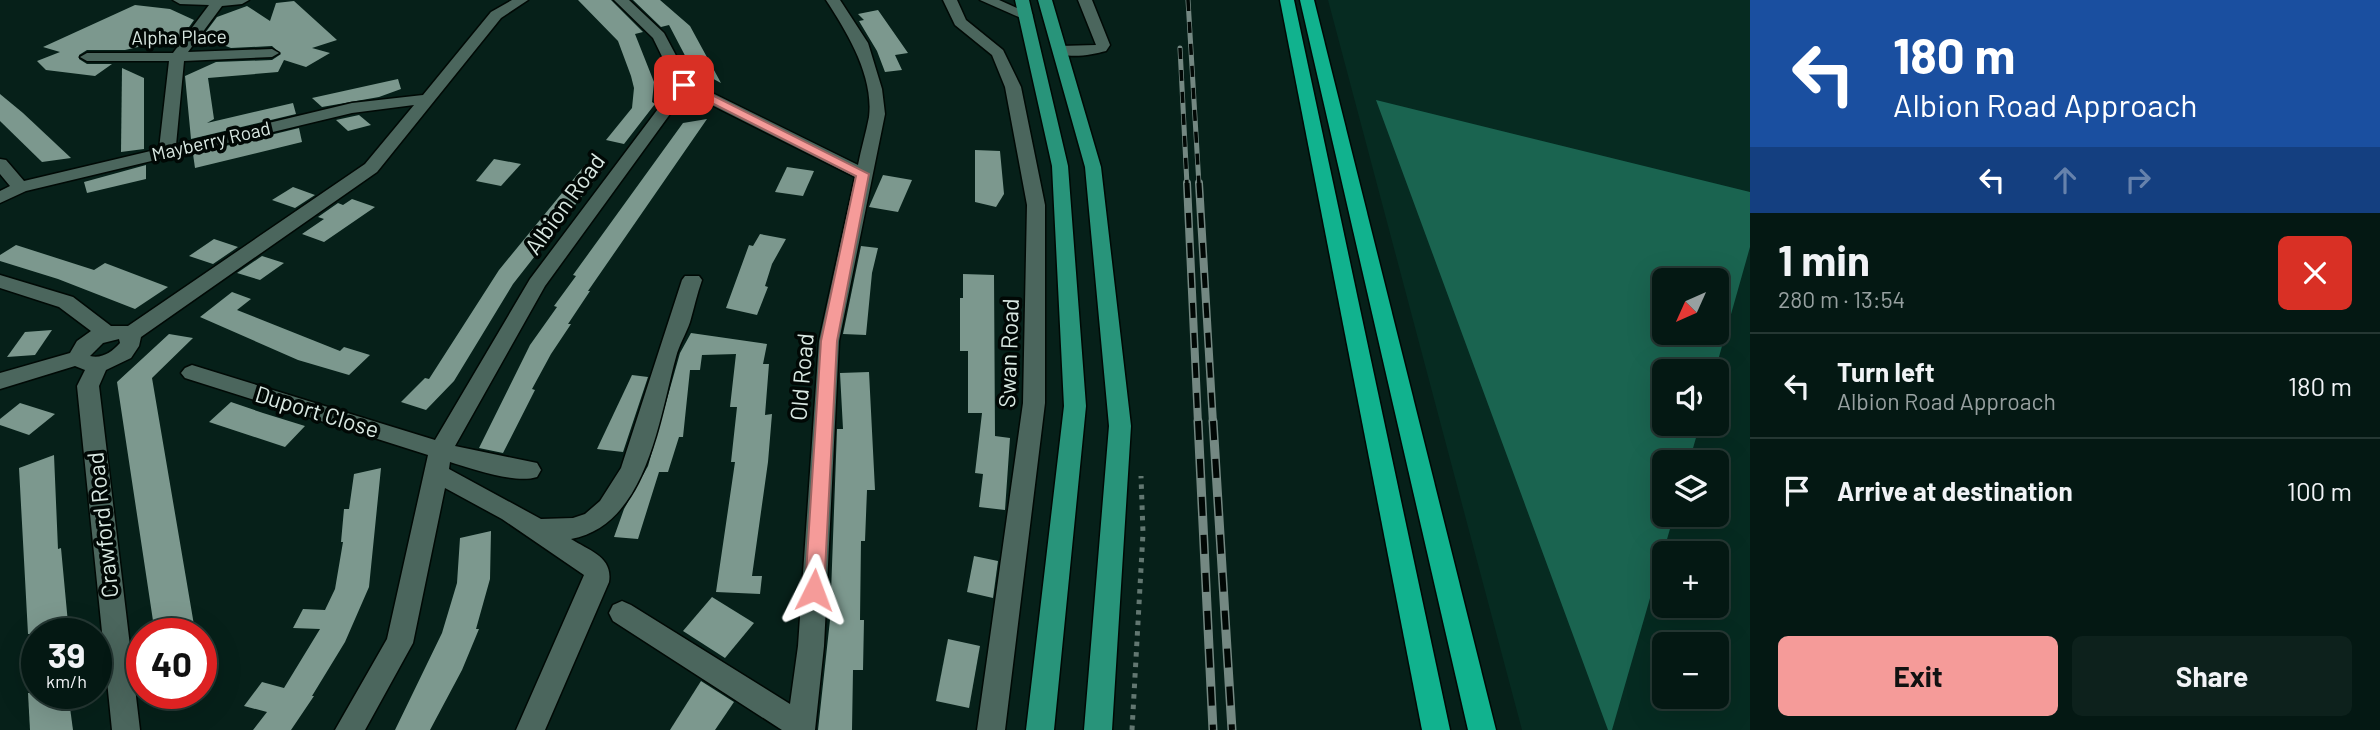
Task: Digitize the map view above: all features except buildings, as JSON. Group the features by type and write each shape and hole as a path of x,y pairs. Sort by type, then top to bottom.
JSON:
{"highway":[{"path":"1287,0 1436,730"},
{"path":"1307,0 1482,730"}],"main road":[{"path":"1045,0 1093,166 1120,426 1098,730"},
{"path":"1024,7 1060,166 1075,406 1040,730"}],"street":[{"path":"180,0 242,0"},
{"path":"129,335 371,168 496,15 521,0"},
{"path":"621,0 659,36 684,85 863,174"},
{"name":"Old Road","path":"801,727 811,646 829,341 877,114 874,89 861,43 833,0"},
{"name":"Swan Road","path":"950,0 960,22 998,53 1013,88 1036,205 1034,403 991,730"},
{"path":"987,0 1024,7"},
{"path":"1060,50 1097,50 1103,44 1085,0"},
{"path":"167,152 177,57 218,2"},
{"name":"Alpha Place","path":"87,57 272,53"},
{"name":"Albion Road","path":"349,730 400,643 439,462 537,284 684,85"},
{"name":"Mayberry Road","path":"0,198 20,187 352,108 425,99"},
{"path":"0,164 20,187"},
{"path":"536,529 573,529 585,525 597,519 620,491 636,458 692,280"},
{"path":"0,281 66,302 107,333"},
{"path":"0,381 89,361 126,351 131,345 129,335 124,332 107,333 86,344 89,361"},
{"name":"Crawford Road","path":"89,361 88,386 126,730"},
{"name":"Duport Close","path":"192,373 439,462"},
{"path":"439,462 479,461 529,470"},
{"path":"439,462 476,492 598,570 596,582 530,730"},
{"path":"622,613 801,727"}],"shaded area":[{"path":"1328,0 1750,0 1750,730 1522,730"},
{"path":"1376,100 1750,192 1750,247 1729,321 1729,268 1652,268 1652,345 1722,345 1718,359 1652,359 1652,436 1697,436 1692,450 1652,450 1652,527 1671,527 1667,541 1652,541 1652,591 1612,730 1608,730"}],"railway":[{"path":"1188,0 1199,185"},
{"path":"1180,48 1187,185"},
{"path":"1187,183 1198,423"},
{"path":"1199,183 1213,423"},
{"path":"1198,421 1213,730"},
{"path":"1213,421 1232,730"}],"route":[{"path":"684,85 863,174 829,341 814,590"}]}
